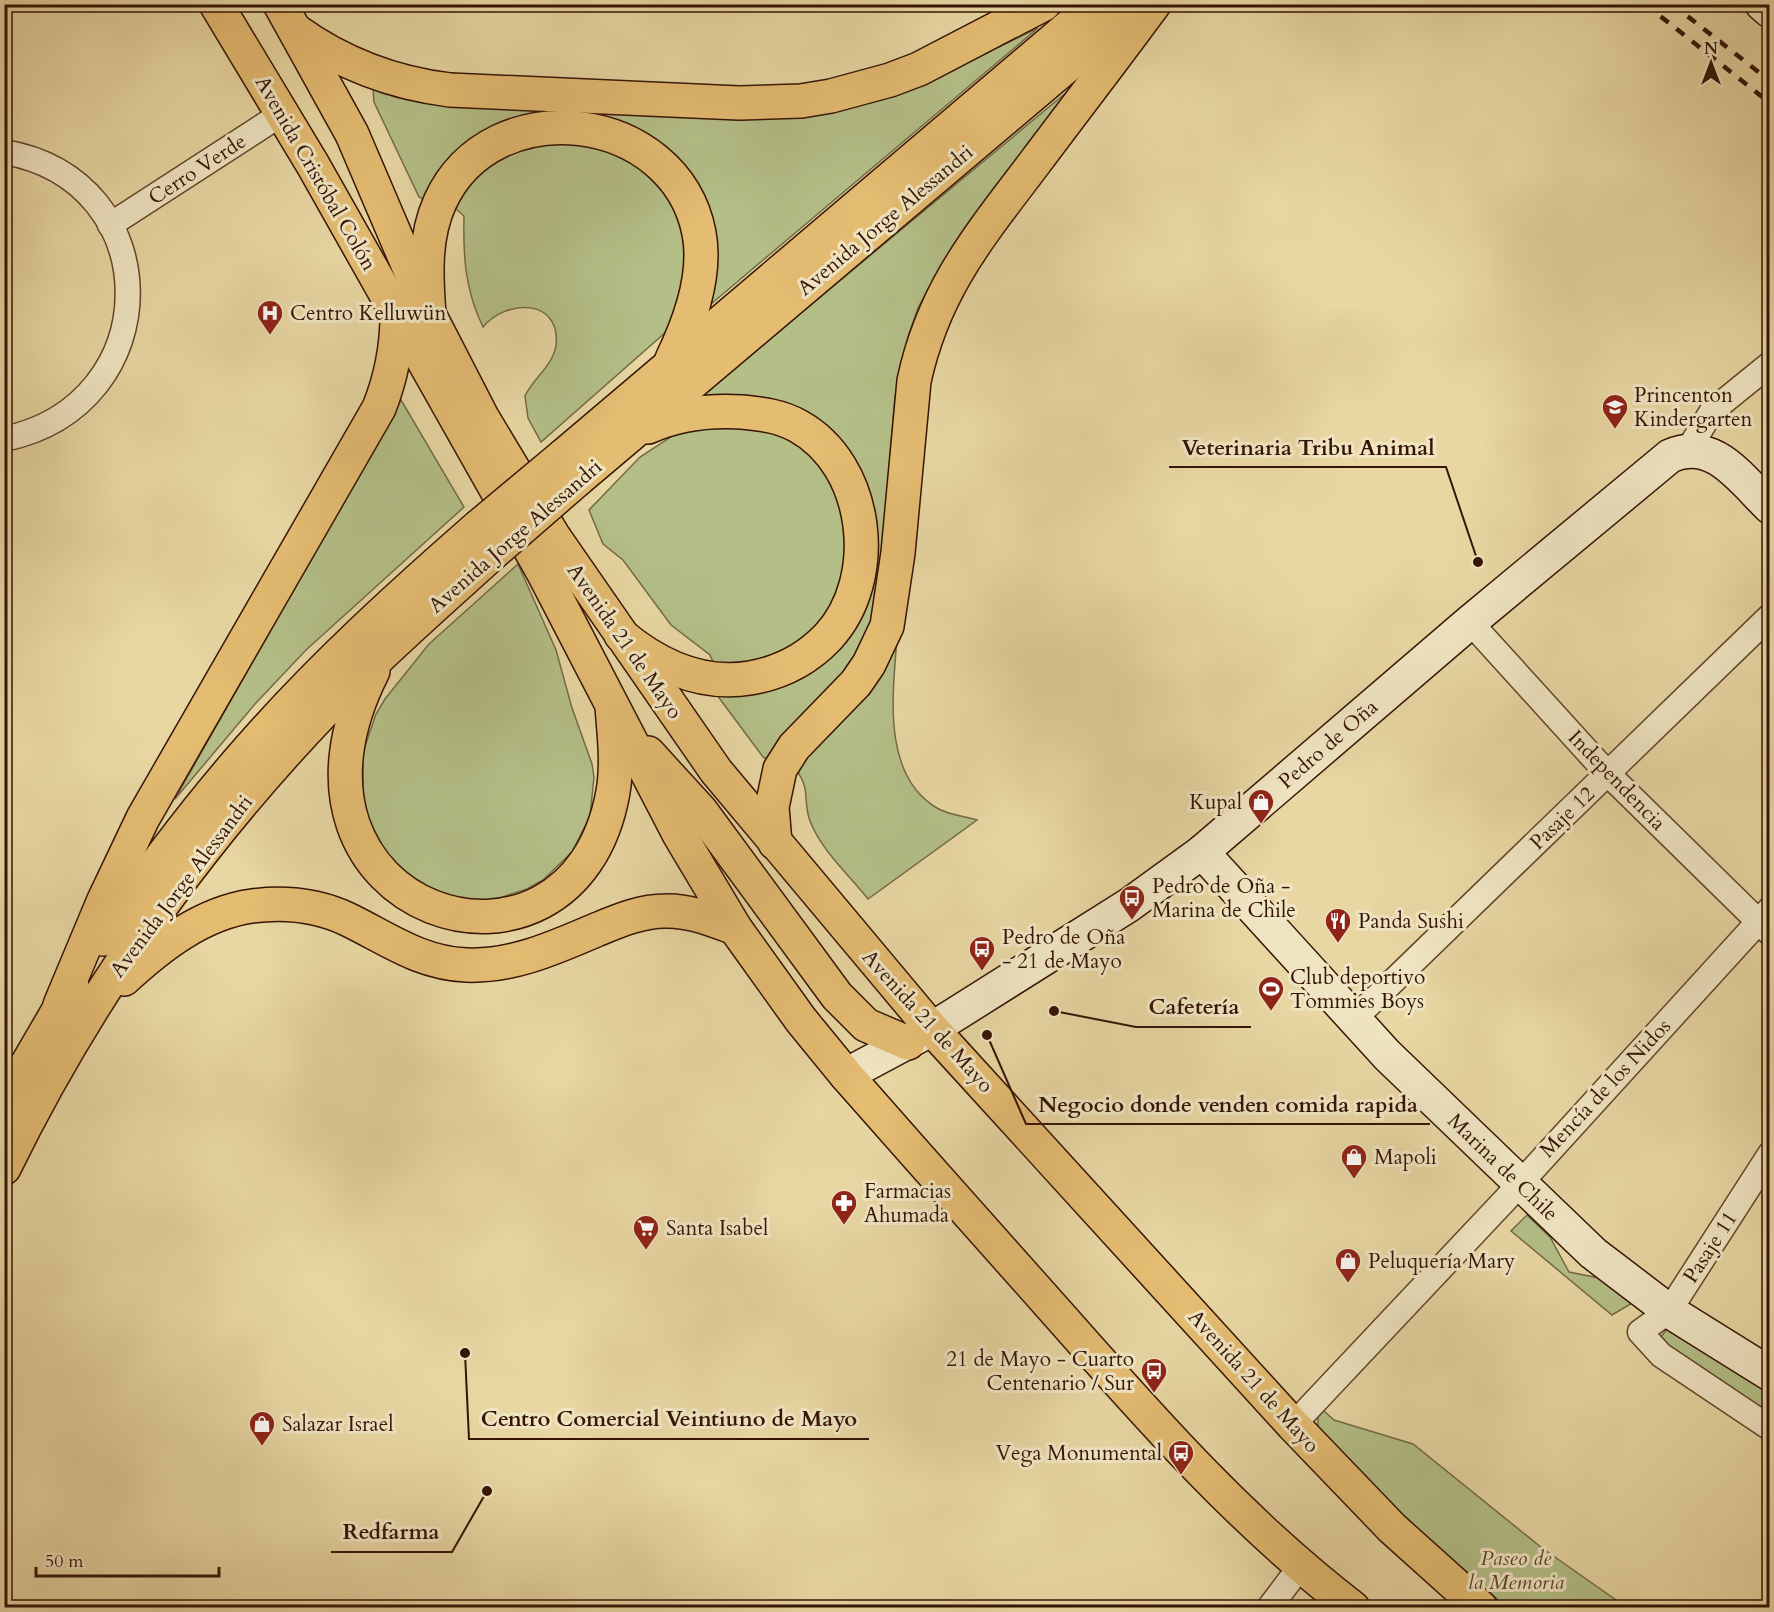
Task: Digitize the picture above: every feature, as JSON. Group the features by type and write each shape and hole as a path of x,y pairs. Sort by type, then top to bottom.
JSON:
{"main road":[{"name":"Avenida Cristóbal Colón","path":"216,4 283,113 413,314 454,366 527,495"},
{"path":"287,17 315,45 361,69 419,86 461,91 770,103 831,96 890,80 919,69 1044,4"},
{"name":"Avenida Jorge Alessandri","path":"4,1104 60,1005 149,873 197,810 251,747 362,631 486,539 570,468 668,366 1095,4"},
{"name":"Avenida Jorge Alessandri","path":"570,468 633,434 1140,4"},
{"path":"775,843 771,807 780,769 794,747 856,683 869,664 887,626 898,553 914,381 928,328 940,299 974,243 1154,4"},
{"name":"Avenida Cristóbal Colón","path":"287,17 370,171 413,314 484,470"},
{"path":"60,1005 104,900 143,818 379,408 391,373 397,336 413,314 427,284 429,238 440,202 461,171 474,157 508,137 547,127 592,129 634,144 651,155 679,184 695,218 700,252 696,293 681,341 668,366"},
{"path":"621,635 646,656 683,672 726,680 763,676 801,660 829,636 849,604 860,561 859,518 846,477 825,446 798,426 783,419 758,413 705,412 678,417 633,434"},
{"name":"Avenida 21 de Mayo","path":"484,470 549,582 673,825 735,928 801,1020 846,1075 1150,1418 1241,1513 1300,1567 1353,1608"},
{"name":"Avenida 21 de Mayo","path":"527,495 716,771 775,843 920,1036 1392,1528 1481,1608"},
{"name":"Avenida Jorge Alessandri","path":"4,1168 33,1112 94,1007 133,947 214,837 299,738 380,657 486,539"},
{"path":"380,657 358,704 346,749 345,789 352,826 368,857 391,883 409,895 448,911 489,916 529,909 547,900 578,874 600,835 613,791 620,719"},
{"path":"620,719 701,811 837,996 866,1024 920,1036"},
{"path":"94,1007 129,975 184,932 227,911 249,906 290,904 310,907 347,919 416,955 466,965 488,964 533,956 627,918 664,910 681,911 735,928"}],"street":[{"path":"1762,4 1770,11"},
{"name":"Cerro Verde","path":"111,225 283,113"},
{"path":"4,152 41,162 62,173 81,188 111,225 121,249 127,274 126,325 118,350 101,380 71,411 49,425 4,439"},
{"path":"1770,364 1713,411 1688,450 1708,452 1717,456 1770,507"},
{"name":"Pedro de Oña","path":"846,1075 920,1036 1129,905 1202,852 1470,622 1663,461 1688,450"},
{"name":"Pasaje 12","path":"1353,1020 1770,616"},
{"name":"Independencia","path":"1470,622 1608,774 1766,921"},
{"name":"Marina de Chile","path":"1202,852 1353,1020 1593,1253 1669,1311 1770,1374"},
{"name":"Mencía de los Nidos","path":"1293,1425 1766,921"},
{"name":"Pasaje 11","path":"1669,1311 1770,1154"},
{"path":"1669,1311 1640,1332 1661,1355 1770,1428"},
{"path":"1269,1608 1300,1567"}],"green space":[{"path":"1038,28 704,310 714,268 620,123 570,112 425,200 419,197 374,102 373,88 395,97 423,101 928,81"},
{"path":"1079,82 941,265 918,308 908,337 895,397 877,610 871,641 771,762 763,757 714,691 845,634 849,453 690,405"},
{"path":"556,138 624,151 682,212 688,280 667,331 541,442 528,418 525,396 551,359 556,345 555,330 550,318 541,311 530,308 505,311 483,327 472,300 466,273 464,216 449,203 459,189 503,154"},
{"path":"401,400 464,507 306,650 255,704 175,799"},
{"path":"746,423 797,441 834,482 849,543 837,596 818,628 778,659 715,667 710,655 671,625 623,560 603,544 589,510 640,457 689,425"},
{"path":"518,564 556,650 572,708 592,764 594,777 590,816 572,852 543,880 527,889 493,900 476,901 440,895 394,867 363,809 363,752 376,714 385,699 429,644"},
{"path":"897,638 894,731 907,775 919,793 937,808 977,820 868,899 828,852 815,832 808,813 805,789 795,768"},
{"path":"1527,1215 1550,1237 1569,1272 1599,1278 1634,1302 1612,1315 1511,1231"},
{"path":"1670,1326 1769,1387 1769,1418 1657,1341"},
{"name":"Paseo de la Memoria","path":"1324,1411 1334,1420 1413,1444 1542,1548 1626,1607 1507,1607 1452,1562 1388,1502 1318,1429 1318,1416"}],"railway":[{"path":"1645,4 1770,103"},
{"path":"1672,4 1770,81"}],"place":[{"name":"Centro Kelluwün","path":"270,336"},
{"name":"Princenton Kindergarten","path":"1615,430"},
{"name":"Veterinaria Tribu Animal","path":"1478,562"},
{"name":"Kupal","path":"1261,825"},
{"name":"Pedro de Oña - Marina de Chile","path":"1132,921"},
{"name":"Panda Sushi","path":"1338,944"},
{"name":"Pedro de Oña - 21 de Mayo","path":"982,972"},
{"name":"Cafetería","path":"1054,1011"},
{"name":"Club deportivo Tommies Boys","path":"1271,1012"},
{"name":"Negocio donde venden comida rapida","path":"987,1035"},
{"name":"Mapoli","path":"1354,1180"},
{"name":"Farmacias Ahumada","path":"844,1226"},
{"name":"Santa Isabel","path":"646,1251"},
{"name":"Peluquería Mary","path":"1348,1284"},
{"name":"Centro Comercial Veintiuno de Mayo","path":"465,1353"},
{"name":"21 de Mayo - Cuarto Centenario / Sur","path":"1154,1394"},
{"name":"Salazar Israel","path":"262,1447"},
{"name":"Vega Monumental","path":"1181,1476"},
{"name":"Redfarma","path":"487,1491"}]}
